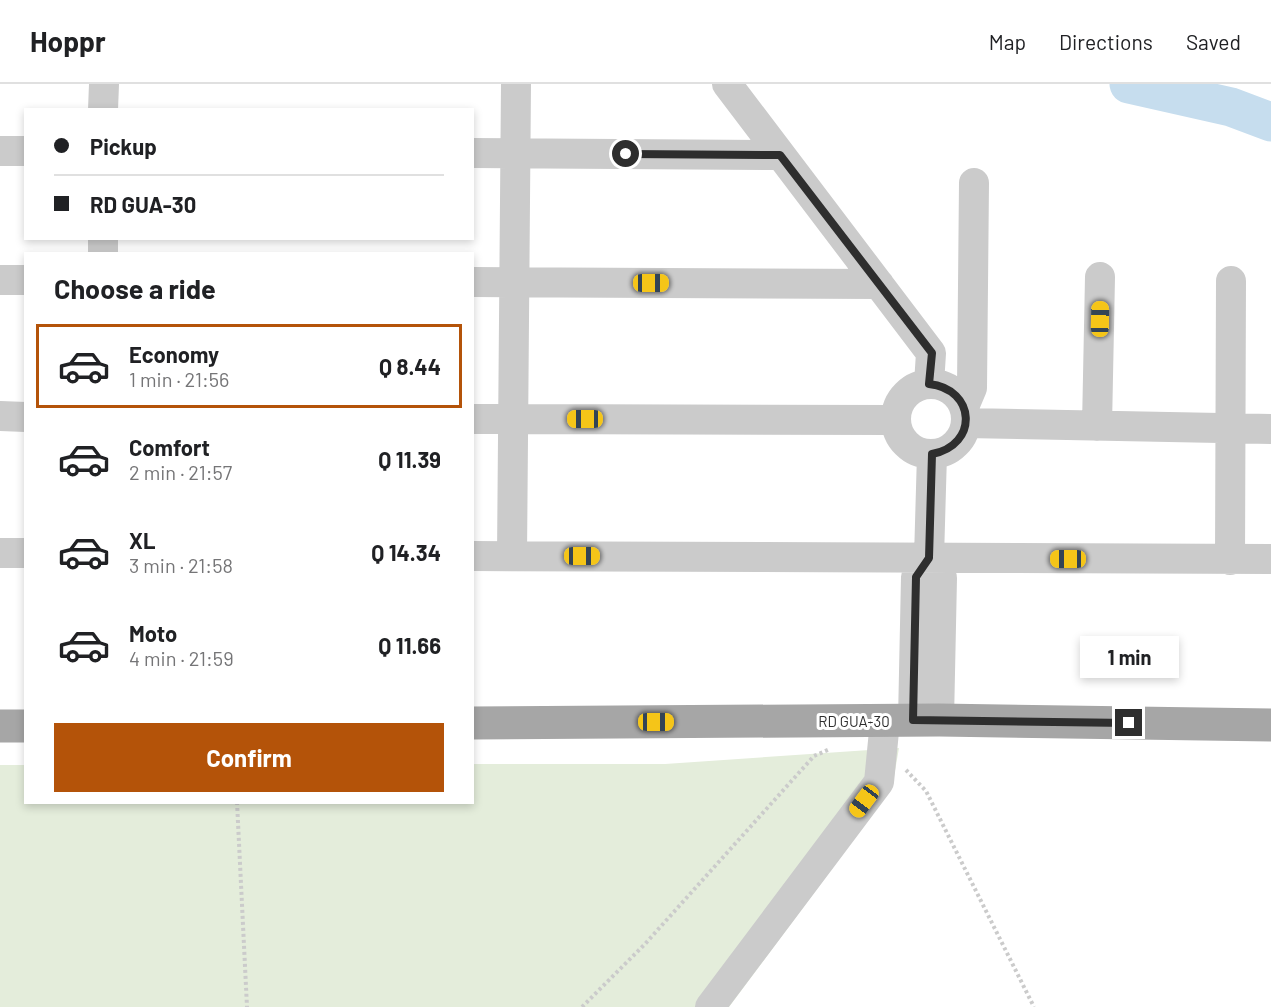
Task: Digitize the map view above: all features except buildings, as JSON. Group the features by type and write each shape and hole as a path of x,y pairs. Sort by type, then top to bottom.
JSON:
{"main road":[{"name":"RD GUA-30","path":"474,723 905,727 1271,725"},
{"path":"0,726 24,726"}],"street":[{"path":"104,84 104,108"},
{"path":"512,556 516,84"},
{"path":"727,84 932,353 929,384"},
{"path":"0,151 24,151"},
{"path":"474,153 780,155"},
{"path":"965,415 959,397 950,389 929,384 918,386 901,399 896,409 895,420 897,431 903,441 921,453 943,452 953,447 960,438 972,388 974,183"},
{"path":"1097,426 1100,277"},
{"path":"0,280 24,280"},
{"path":"1230,560 1231,281"},
{"path":"474,282 879,284"},
{"path":"965,415 1097,426 1271,429"},
{"path":"0,416 24,417"},
{"path":"474,418 895,420"},
{"path":"710,1007 879,782 905,727 916,577 929,558 932,454"},
{"path":"0,553 24,553"},
{"path":"474,556 1271,559"}],"path":[{"path":"905,727 926,791 1034,1007"},
{"path":"582,1007 645,944 814,756 839,745"},
{"path":"237,804 247,1007"}],"green space":[{"path":"899,748 892,788 729,1007 0,1007 0,765 24,765 24,804 474,804 474,764 665,764"}],"waterway":[{"path":"1129,84 1231,107 1271,122"}],"route":[{"path":"626,154 780,155 932,353 929,384 950,389 959,397 966,417 965,429 953,447 932,454 929,558 916,577 913,720 1129,723"}]}
